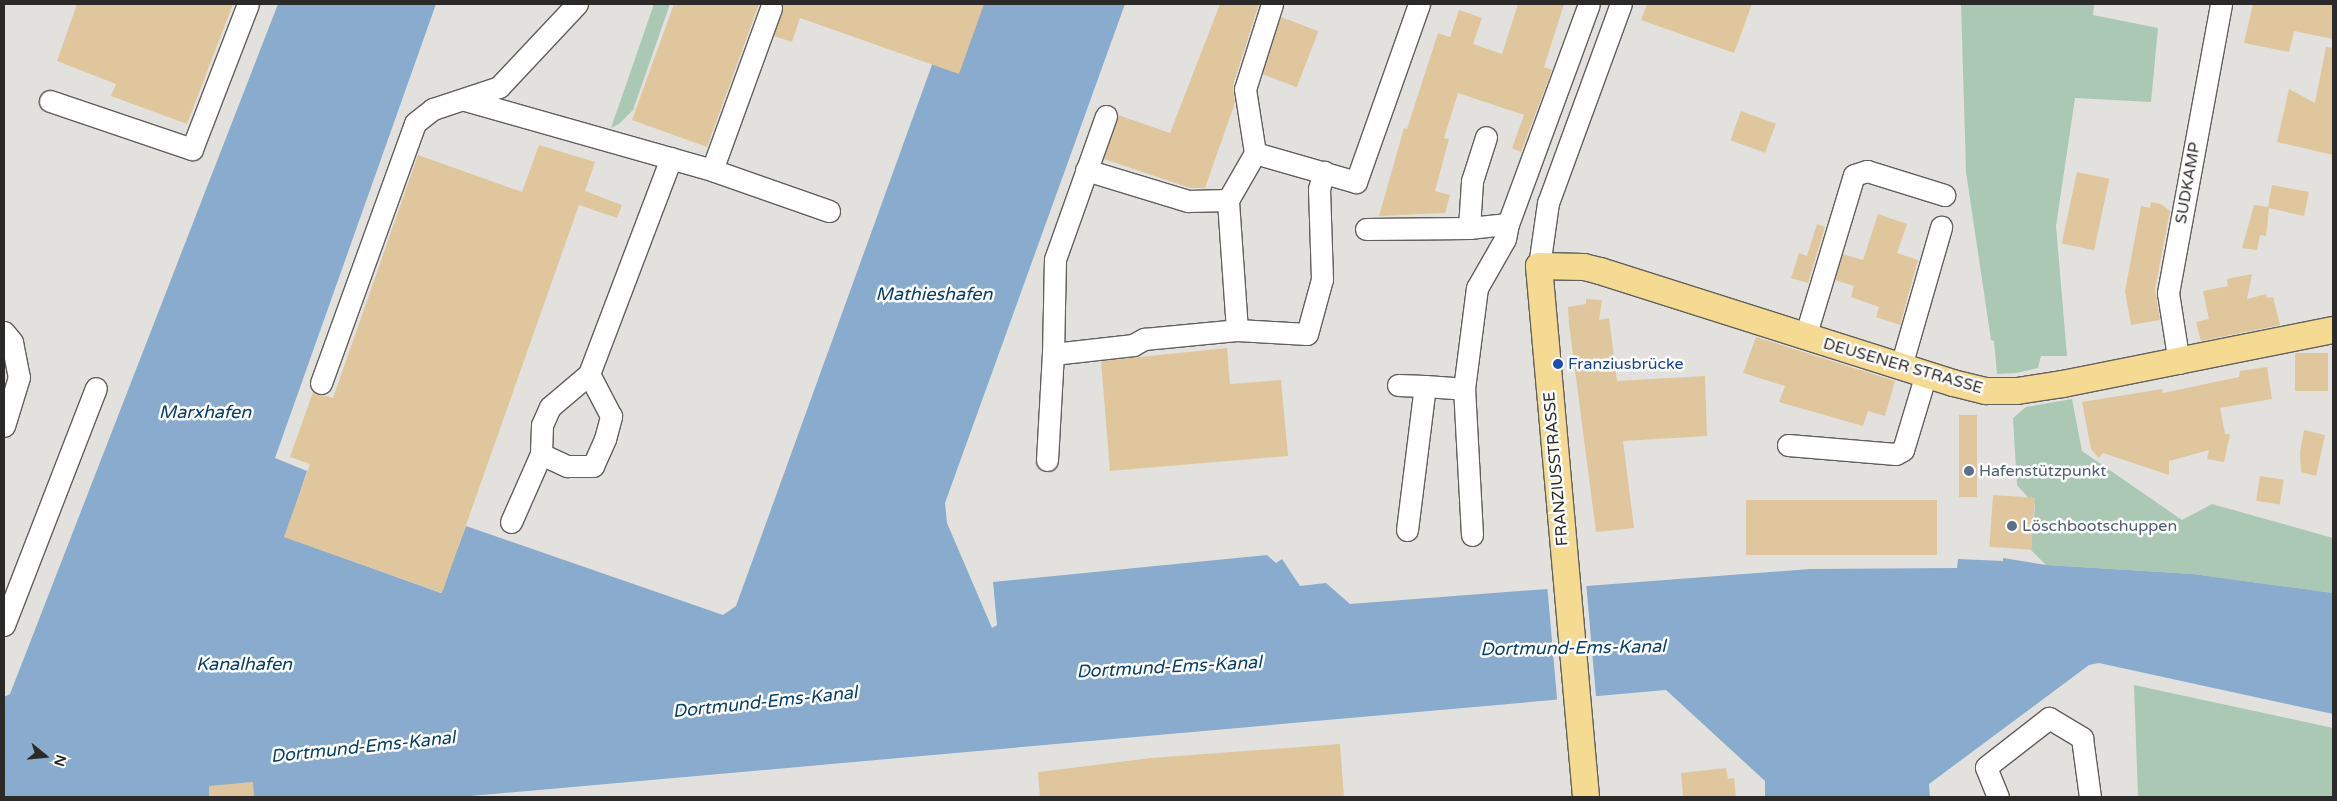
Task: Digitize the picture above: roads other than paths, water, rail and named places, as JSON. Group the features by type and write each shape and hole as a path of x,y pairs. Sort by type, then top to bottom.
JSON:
{"main road":[{"name":"DEUSENER STRASSE","path":"1539,266 1584,267 1968,387 2004,392 2179,363 2333,330"},
{"name":"FRANZIUSSTRASSE","path":"1539,266 1586,797"}],"street":[{"path":"50,101 192,149 248,4"},
{"path":"321,383 415,123 433,108 465,100 499,87 577,4"},
{"path":"1237,330 1228,200 1255,152 1245,89 1272,4"},
{"path":"1255,152 1356,182 1419,4"},
{"path":"1472,535 1464,390 1478,288 1505,239 1508,224 1589,4"},
{"name":"FRANZIUSSTRASSE","path":"1539,266 1548,202 1621,4"},
{"name":"SUDKAMP","path":"2179,363 2168,293 2221,4"},
{"path":"712,170 772,8"},
{"path":"465,100 712,170 829,211"},
{"path":"1047,460 1053,354 1055,259 1106,116"},
{"path":"1469,228 1472,181 1486,137"},
{"path":"512,522 541,454 542,425 550,407 590,374 671,158"},
{"path":"1086,170 1188,201 1228,200"},
{"path":"1805,337 1854,175 1867,171 1944,195"},
{"path":"1053,354 1133,345 1144,339 1237,330 1307,334 1322,279 1319,189 1324,172"},
{"path":"1366,229 1469,228 1508,224"},
{"path":"1900,366 1941,227"},
{"path":"4,332 12,342 19,377 4,426"},
{"path":"541,454 568,466 593,466 610,416 590,374"},
{"path":"1788,445 1896,454 1903,450 1926,374"},
{"path":"1398,385 1464,390"},
{"path":"1407,530 1425,386"},
{"path":"4,625 96,388"},
{"path":"1998,797 1986,767 2049,718 2082,738 2090,797"}],"water":[{"name":"Kanalhafen","path":"278,4 436,4 275,458 307,471 285,537 441,593 466,526 723,615 736,606 954,4 1125,4 945,503 947,523 992,628 997,625 993,582 1267,555 1276,563 1282,559 1300,586 1326,583 1350,604 1810,569 1957,568 1958,559 2003,561 2003,558 2046,565 2193,574 2333,593 2333,714 2099,663 2089,665 1929,784 1930,797 1765,797 1765,781 1666,690 459,797 4,797 4,697 10,694"}],"place":[{"name":"Franziusbrücke","path":"1558,364"},
{"name":"Hafenstützpunkt","path":"1969,471"},
{"name":"Löschbootschuppen","path":"2012,526"}],"water label":[{"name":"Mathieshafen","path":"934,294"},
{"name":"Marxhafen","path":"205,412"},
{"name":"Dortmund-Ems-Kanal","path":"1573,648"},
{"name":"Dortmund-Ems-Kanal","path":"1169,667"},
{"name":"Dortmund-Ems-Kanal","path":"765,702"},
{"name":"Dortmund-Ems-Kanal","path":"363,747"}]}
